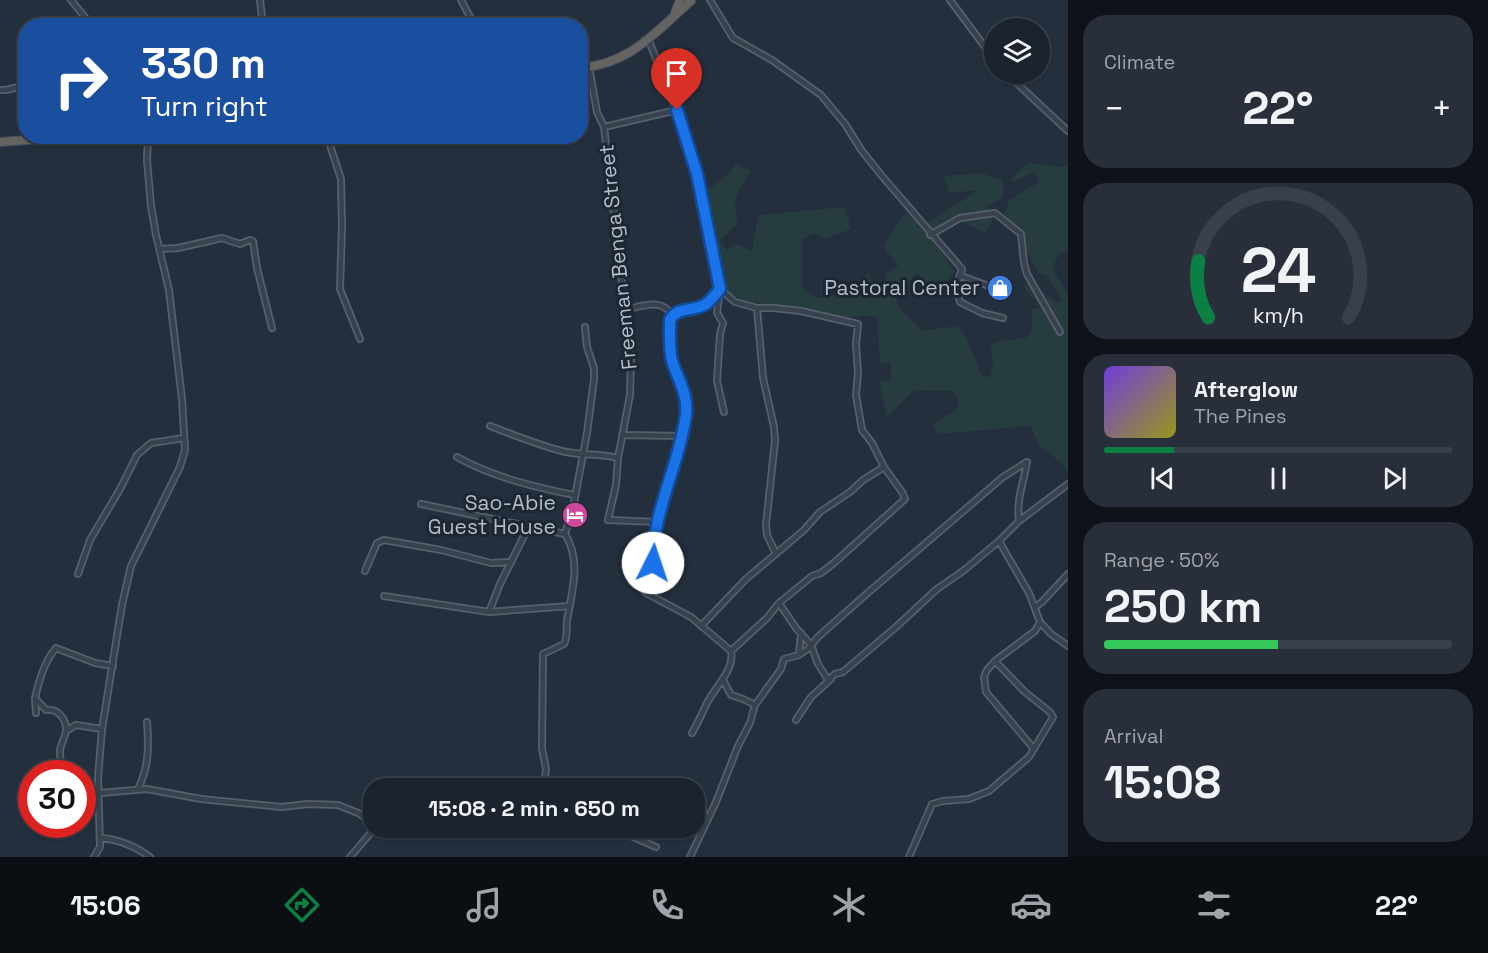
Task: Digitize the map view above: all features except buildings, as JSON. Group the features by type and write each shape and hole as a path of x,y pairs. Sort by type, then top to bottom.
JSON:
{"highway":[{"path":"674,15 680,0"},
{"path":"588,66 621,57 649,41 691,0"},
{"path":"0,141 18,140"}],"street":[{"path":"71,0 86,18"},
{"path":"260,0 261,18"},
{"path":"461,0 471,18"},
{"path":"710,0 733,38 772,60 821,95 840,117 882,176 930,235 962,269"},
{"path":"950,0 984,46"},
{"path":"649,41 677,110 697,174 720,289 717,313 723,323 720,334 717,381 724,412"},
{"name":"Freeman Benga Street","path":"588,78 597,112 604,127 627,309 632,375 618,458 616,485 608,519 658,522"},
{"path":"1018,84 1068,131"},
{"path":"0,90 18,87"},
{"path":"604,127 677,110"},
{"path":"94,857 100,847 98,803 102,729 122,605 131,566 180,467 185,450 182,399 170,296 150,196 148,144"},
{"path":"330,144 341,179 340,289 360,339"},
{"path":"930,235 960,218 995,213 1021,234 1023,263 1027,274 1060,332"},
{"path":"159,249 178,248 222,238 240,244 250,240 254,241 256,268 272,328"},
{"path":"962,269 961,276 986,285"},
{"path":"962,269 956,286 960,302 982,313 1003,318"},
{"path":"720,289 735,302 757,308 801,311 858,324 856,395 862,430 905,500 821,573 812,576 779,603 767,618 730,651"},
{"path":"672,315 706,304 720,289"},
{"path":"627,309 653,304 668,309 672,315"},
{"path":"757,308 763,378 775,434 766,525 776,554"},
{"path":"672,315 670,320 672,360 687,398 686,416 653,543 653,576 644,590 648,595 668,603 691,617 730,651 732,656 723,680 707,703 692,733"},
{"path":"565,534 582,455 594,380 594,368 587,347 585,327"},
{"path":"490,426 562,451 618,458"},
{"path":"622,435 681,436"},
{"path":"78,574 90,540 137,455 151,443 184,438"},
{"path":"457,457 518,482 574,495"},
{"path":"690,857 750,723 755,705 781,669 784,659 799,655 1003,477 1028,462 1020,486 1017,510 1019,521"},
{"path":"701,626 746,579 804,530 820,512 884,467"},
{"path":"796,720 811,697 836,675 865,654 937,589 999,542 1019,521 1068,484"},
{"path":"421,504 565,534 571,543 576,562 567,640 564,644 543,654 542,660 544,681 542,748 545,778"},
{"path":"489,612 500,584 530,525"},
{"path":"365,571 377,543 384,540 441,550 490,563 511,562"},
{"path":"999,542 1035,607 1040,622 1051,634 1068,646"},
{"path":"1035,607 1068,574"},
{"path":"384,596 489,612 570,606"},
{"path":"779,603 811,645 818,664 828,680 836,675"},
{"path":"1034,749 987,692 984,677 995,661 1013,646 1027,639 1040,622"},
{"path":"799,655 801,633"},
{"path":"36,713 35,698 39,680 56,648 112,666"},
{"path":"909,857 932,804 969,799 989,791 1020,766 1034,749 1053,717 995,661"},
{"path":"723,680 731,695 755,705"},
{"path":"35,698 46,710 51,709 61,715 66,731 60,750 60,760"},
{"path":"138,789 147,768 149,744 147,722"},
{"path":"66,731 76,725 102,729"},
{"path":"100,792 138,789 201,799 281,807 308,804 338,805 363,816"},
{"path":"100,838 115,839 150,857"},
{"path":"350,857 366,838"},
{"path":"636,838 656,847"}],"green space":[{"path":"736,163 751,171 735,198 737,224 720,241 728,250 736,244 752,251 758,215 845,207 851,229 823,239 815,233 802,239 803,290 817,298 842,294 868,273 875,285 885,287 885,274 898,266 883,246 900,220 914,205 924,221 929,222 979,190 949,193 944,176 982,173 1003,181 1003,197 986,207 993,219 985,233 956,218 928,234 955,272 934,294 918,273 895,294 899,308 922,331 957,326 965,335 982,376 990,377 993,367 991,346 1028,336 1032,323 1031,309 1041,308 1024,287 1033,278 1039,289 1057,303 1061,300 1049,277 1038,273 1004,214 1010,199 1040,182 1034,172 1013,182 1011,179 1028,163 1062,167 1068,165 1068,251 1060,252 1052,268 1068,295 1068,474 1063,464 1040,446 1030,426 938,434 933,424 958,408 958,398 953,391 915,390 887,416 879,382 891,379 891,363 880,363 877,317 843,318 745,301 723,290 706,191 730,173"}],"place":[{"name":"Pastoral Center","path":"1000,288"},
{"name":"Sao-Abie Guest House","path":"575,515"}],"route":[{"path":"653,563 653,543 686,416 687,398 672,360 670,320 672,315 678,312 699,308 706,304 720,289 697,174 677,110"}]}
